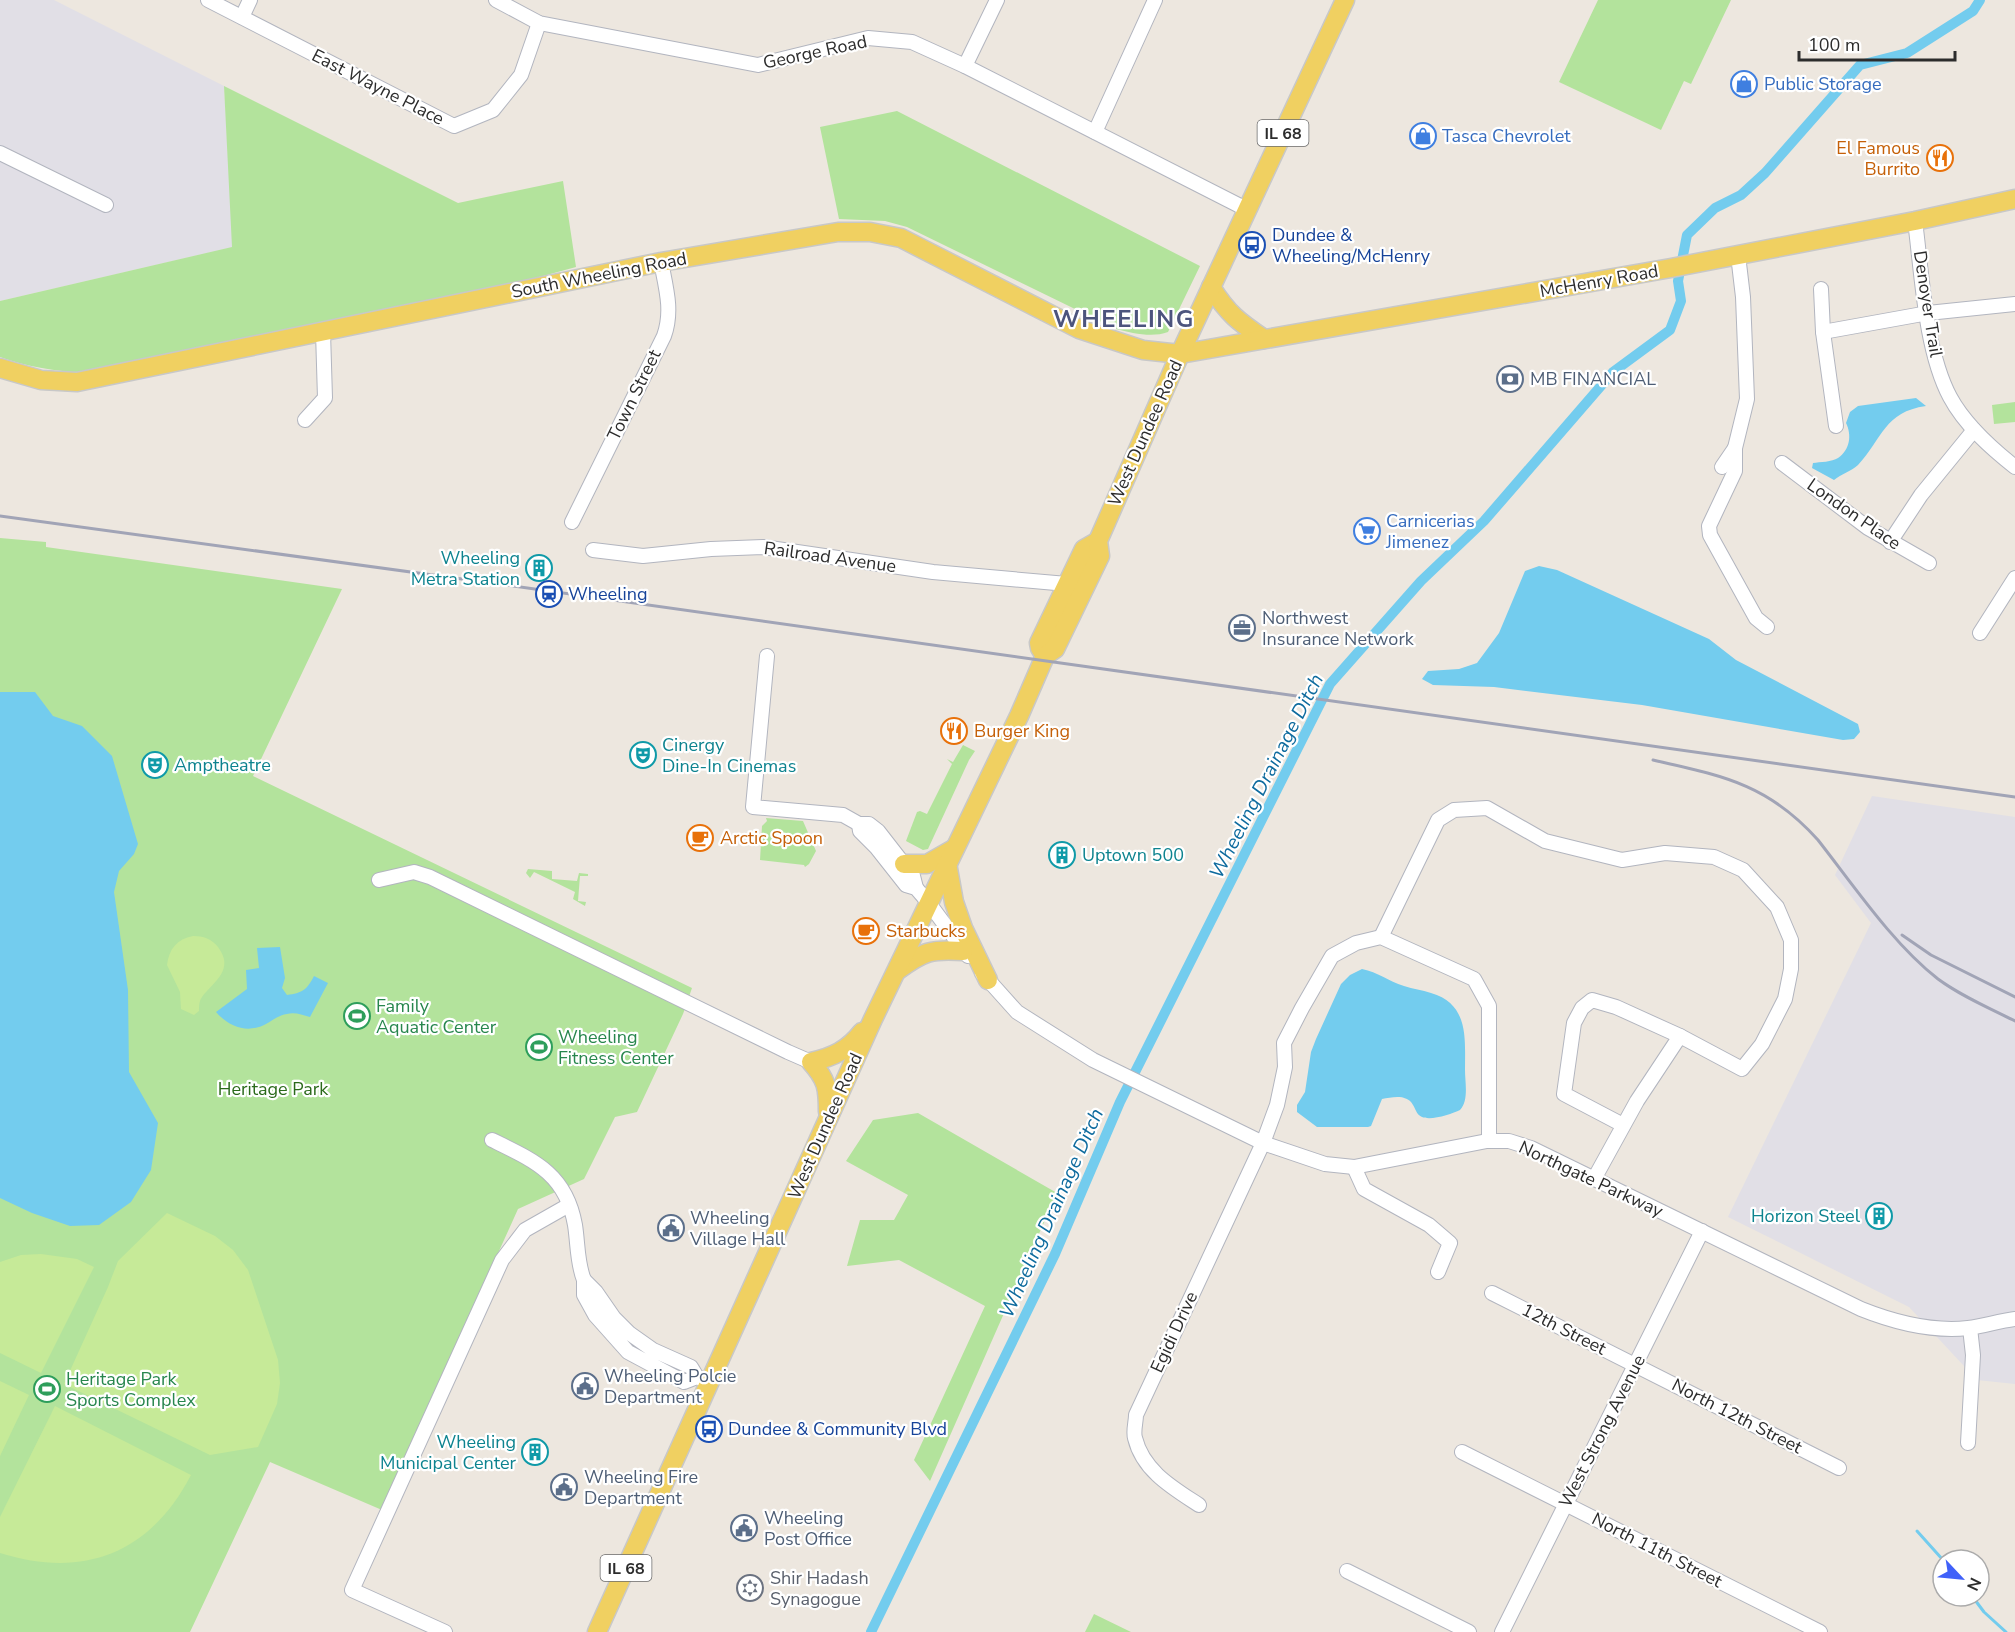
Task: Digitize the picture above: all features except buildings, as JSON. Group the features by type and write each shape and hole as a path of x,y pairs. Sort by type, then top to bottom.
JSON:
{"main road":[{"name":"West Dundee Road","path":"597,1632 703,1379 829,1117 928,902 1019,716 1045,656 1055,649 1100,556 1098,541 1180,354 1345,0"},
{"name":"McHenry Road","path":"1180,354 1671,268 1915,221 2015,199"},
{"name":"South Wheeling Road","path":"0,368 41,380 77,382 661,262 838,232 870,232 901,238 1078,329 1143,350 1180,354"},
{"path":"1211,287 1235,320 1264,339"},
{"name":"West Dundee Road","path":"1045,656 1040,643 1066,584 1084,549 1098,541"},
{"path":"904,864 927,864 951,856 954,902 963,928 988,980"},
{"path":"896,971 921,954 940,950 963,951"},
{"path":"829,1117 828,1088 822,1074 811,1062 837,1054 852,1045 873,1019"}],"street":[{"name":"East Wayne Place","path":"208,0 454,126 493,110 521,75 539,23"},
{"path":"242,17 250,0"},
{"name":"George Road","path":"496,0 539,23 758,65 868,38 912,42 965,66 1248,210"},
{"path":"965,66 997,0"},
{"path":"1095,132 1155,0"},
{"path":"0,153 106,205"},
{"name":"Denoyer Trail","path":"1915,221 1935,358 1950,397 1974,430 2015,467"},
{"path":"1738,255 1743,297 1747,399 1735,448 1735,471 1710,524 1710,535 1756,618 1767,627"},
{"name":"Town Street","path":"572,522 666,329 669,307 661,262"},
{"path":"1821,290 1823,332 1836,426"},
{"path":"1823,332 1928,313 2015,304"},
{"path":"305,420 325,398 323,332"},
{"path":"1890,542 1921,495 1974,430"},
{"path":"1722,467 1735,448"},
{"name":"London Place","path":"1782,463 1868,528 1929,563"},
{"name":"Railroad Avenue","path":"593,549 643,555 763,547 933,572 1066,584"},
{"path":"1980,633 2015,578"},
{"name":"Northgate Parkway","path":"767,656 753,807 843,815 859,824 869,824 878,831 914,876 916,888 963,951 1017,1012 1093,1060 1263,1143 1324,1164 1354,1167 1489,1142 1509,1141 1531,1148 1884,1318 1905,1325 1949,1329 1970,1328 2015,1318"},
{"path":"1489,1142 1489,1006 1474,979 1381,937 1438,820 1454,810 1487,808 1545,841 1622,860 1665,853 1714,856 1743,870 1777,907 1791,940 1791,969 1785,999 1762,1044 1742,1069 1680,1036 1616,1007 1592,1000 1582,1008 1574,1023 1564,1094 1623,1125"},
{"name":"Northgate Parkway","path":"859,824 860,831 876,847 906,885 916,888"},
{"path":"379,880 414,872 429,877 811,1062"},
{"name":"Egidi Drive","path":"1198,1505 1160,1479 1144,1458 1135,1437 1136,1415 1263,1143 1277,1104 1285,1067 1284,1043 1332,956 1356,943 1381,937"},
{"path":"1594,1179 1637,1101 1680,1036"},
{"path":"492,1140 543,1167 560,1183 575,1224 580,1269 584,1280 597,1292 614,1318 628,1333 653,1350 691,1367 703,1379"},
{"path":"1354,1167 1364,1189 1430,1225 1450,1243 1438,1272"},
{"path":"445,1632 352,1590 502,1260 525,1230 569,1205"},
{"name":"West Strong Avenue","path":"1502,1632 1702,1231"},
{"name":"12th Street","path":"1492,1293 1636,1365"},
{"path":"1968,1443 1973,1355 1970,1328"},
{"name":"North 12th Street","path":"1636,1365 1839,1468"},
{"name":"North 11th Street","path":"1462,1452 1820,1632"},
{"path":"1347,1571 1469,1632"}],"shaded area":[{"path":"0,0 54,0 224,86 233,247 0,301"},
{"path":"1872,796 2015,817 2015,1384 1977,1380 1909,1307 1728,1217 1871,923 1835,875"}],"green space":[{"path":"1598,0 1731,0 1691,84 1684,81 1661,130 1559,82"},
{"path":"224,86 458,203 563,181 576,267 492,290 85,373 42,368 0,357 0,301 232,247"},
{"path":"897,111 1200,266 1168,332 1149,335 1116,329 907,227 885,221 839,219 820,127"},
{"path":"2015,402 2015,422 1994,424 1992,405"},
{"name":"Heritage Park","path":"0,538 46,542 46,547 342,589 253,776 692,988 683,1014 637,1112 615,1117 584,1179 518,1209 382,1510 270,1462 190,1632 0,1632"},
{"path":"963,745 975,751 928,849 923,850 906,841 917,812 927,814 952,764 947,759 953,762"},
{"path":"766,818 803,821 816,851 809,864 805,867 804,865 760,860 762,826 767,821"},
{"path":"528,869 552,871 552,879 577,881 579,873 588,874 588,876 580,876 578,901 586,902 585,906 573,899 575,892 534,872 530,878 526,873"},
{"path":"193,936 204,937 213,942 223,955 224,962 221,975 202,997 199,1011 194,1015 181,1009 180,992 167,965 170,954 178,942"},
{"path":"918,1113 1057,1193 930,1481 914,1460 985,1306 899,1260 847,1266 860,1220 894,1220 908,1195 846,1161 873,1120"},
{"path":"167,1213 215,1236 233,1250 248,1270 278,1360 280,1383 277,1404 258,1447 210,1455 64,1384 118,1261"},
{"path":"41,1254 77,1259 94,1267 41,1373 0,1353 0,1262 21,1255"},
{"path":"0,1381 29,1395 0,1456"},
{"path":"55,1406 191,1475 174,1502 156,1524 134,1541 111,1553 86,1561 59,1563 30,1560 0,1553 0,1517"},
{"path":"1094,1614 1131,1632 1085,1632"}],"water":[{"path":"1916,398 1926,406 1912,409 1893,420 1853,469 1834,480 1812,468 1813,463 1835,459 1845,451 1849,437 1846,423 1850,412 1858,406"},
{"path":"1539,566 1557,570 1709,639 1736,660 1858,724 1860,732 1854,739 1843,740 1642,705 1494,687 1433,685 1422,679 1428,671 1459,669 1477,663 1499,633 1525,571"},
{"path":"0,692 35,692 53,716 82,726 112,756 138,844 134,854 119,871 114,892 128,990 129,1072 158,1123 151,1170 131,1202 99,1225 70,1226 32,1213 0,1198"},
{"path":"280,947 285,978 282,988 287,995 304,990 314,976 328,983 310,1017 290,1013 259,1027 246,1029 227,1022 216,1012 247,989 246,970 259,968 257,948"},
{"path":"1362,969 1398,984 1431,993 1452,1005 1458,1014 1464,1034 1466,1097 1460,1110 1426,1118 1419,1115 1407,1099 1399,1097 1382,1099 1371,1126 1368,1127 1317,1127 1297,1112 1297,1105 1305,1092 1311,1052 1341,984 1350,975"}],"waterway":[{"name":"Wheeling Drainage Ditch","path":"871,1632 1055,1254 1120,1102 1330,684 1421,581 1484,521 1613,372 1670,330 1681,301 1678,281 1687,235 1715,208 1741,195 1765,173 1860,65 1907,53 1973,11 1980,0"},
{"path":"1917,1531 1932,1548"},
{"path":"1981,1608 2006,1632"}],"railway":[{"path":"0,516 2015,797"},
{"path":"1653,760 1701,771 1743,785 1781,806 1818,840 1875,914 1921,965 1956,991 2015,1021"},
{"path":"1902,935 1931,955 2015,997"}],"place":[{"name":"Public Storage","path":"1744,84"},
{"name":"Tasca Chevrolet","path":"1423,136"},
{"name":"El Famous Burrito","path":"1940,158"},
{"name":"Dundee & Wheeling/McHenry","path":"1252,245"},
{"name":"MB FINANCIAL","path":"1510,379"},
{"name":"Carnicerias Jimenez","path":"1367,531"},
{"name":"Wheeling Metra Station","path":"539,568"},
{"name":"Wheeling","path":"549,594"},
{"name":"Northwest Insurance Network","path":"1242,628"},
{"name":"Burger King","path":"954,731"},
{"name":"Cinergy Dine-In Cinemas","path":"643,755"},
{"name":"Amptheatre","path":"155,765"},
{"name":"Arctic Spoon","path":"700,838"},
{"name":"Uptown 500","path":"1062,855"},
{"name":"Starbucks","path":"866,931"},
{"name":"Family Aquatic Center","path":"357,1016"},
{"name":"Wheeling Fitness Center","path":"539,1047"},
{"name":"Horizon Steel","path":"1879,1216"},
{"name":"Wheeling Village Hall","path":"671,1228"},
{"name":"Wheeling Polcie Department","path":"585,1386"},
{"name":"Heritage Park Sports Complex","path":"47,1389"},
{"name":"Dundee & Community Blvd","path":"709,1429"},
{"name":"Wheeling Municipal Center","path":"535,1452"},
{"name":"Wheeling Fire Department","path":"564,1487"},
{"name":"Wheeling Post Office","path":"744,1528"},
{"name":"Shir Hadash Synagogue","path":"750,1588"}],"district":[{"name":"WHEELING","path":"1124,319"}]}
